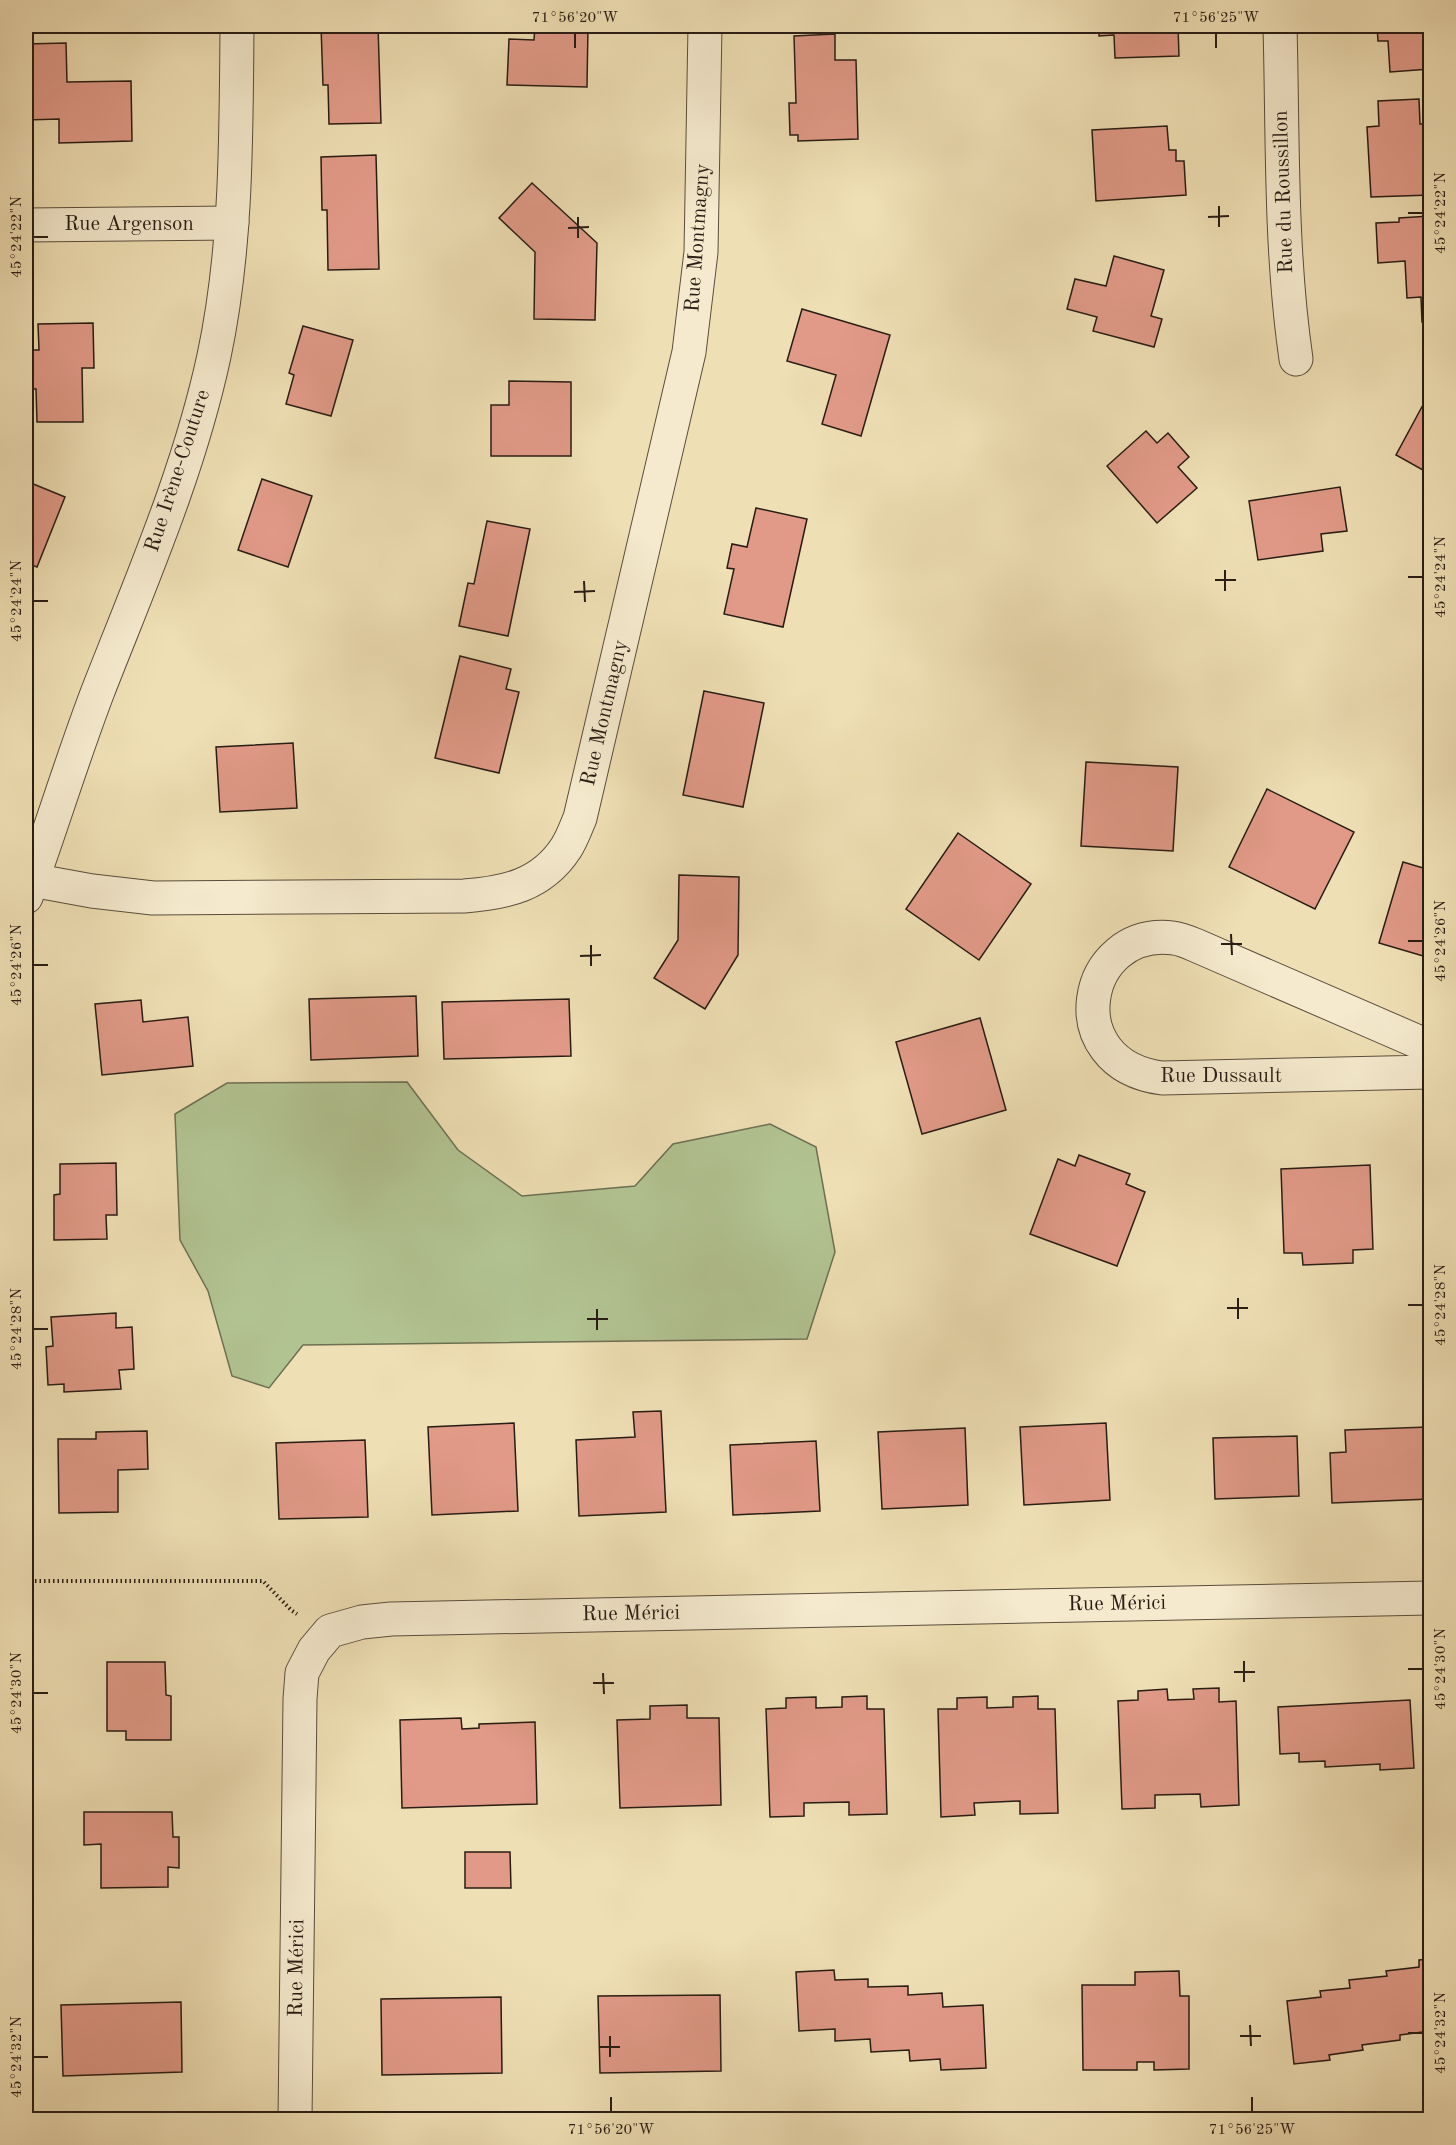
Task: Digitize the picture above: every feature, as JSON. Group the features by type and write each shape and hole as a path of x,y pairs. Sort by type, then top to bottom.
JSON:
{"street":[{"name":"Rue Irène-Couture","path":"28,886 73,755 177,488 198,422 214,355 226,285 232,223 237,26"},
{"name":"Rue Montmagny","path":"28,886 153,898 464,896 496,893 524,884 546,871 566,848 580,818 689,352 701,252 705,26"},
{"name":"Rue du Roussillon","path":"1280,26 1286,257 1289,310 1296,358"},
{"name":"Rue Argenson","path":"26,225 232,223"},
{"name":"Rue Dussault","path":"1431,1047 1175,938 1154,938 1134,943 1116,955 1103,970 1095,990 1092,1010 1095,1028 1103,1044 1114,1058 1128,1069 1144,1076 1162,1078 1431,1072"},
{"name":"Rue Mérici","path":"295,2120 300,1699 302,1673 314,1650 330,1631 362,1622 391,1619 1431,1598"}],"path":[{"path":"26,1581 263,1581 291,1610 330,1631"}],"green space":[{"path":"407,1082 458,1150 522,1196 635,1186 673,1144 770,1124 816,1147 835,1252 807,1339 303,1345 269,1388 232,1376 208,1291 180,1240 175,1114 227,1083"}],"building":[{"path":"321,26 378,26 381,123 329,124 328,85 323,85"},
{"path":"535,26 588,26 587,87 507,85 509,39 534,40"},
{"path":"1099,26 1178,26 1179,56 1115,58 1114,35 1099,36"},
{"path":"1377,26 1430,26 1430,69 1390,72 1388,41 1378,41"},
{"path":"835,34 835,60 856,60 858,139 798,141 798,135 790,135 789,103 796,103 794,36"},
{"path":"66,43 67,82 131,81 132,141 59,143 59,119 26,120 26,44"},
{"path":"1419,99 1420,124 1427,124 1430,195 1371,197 1367,127 1379,126 1378,101"},
{"path":"1167,126 1169,150 1176,150 1176,161 1184,161 1186,195 1096,201 1092,130"},
{"path":"376,155 379,269 328,270 327,210 322,210 321,157"},
{"path":"532,183 597,243 595,320 534,319 535,252 499,218"},
{"path":"1430,216 1430,321 1422,322 1421,297 1407,298 1405,261 1378,263 1376,223 1399,222 1399,218"},
{"path":"1114,256 1164,270 1151,316 1162,319 1154,347 1093,331 1097,317 1067,309 1075,279 1106,286"},
{"path":"802,309 890,335 861,436 822,424 836,375 787,361"},
{"path":"93,323 94,368 82,368 83,422 37,422 36,389 29,389 28,350 39,350 38,324"},
{"path":"303,326 353,340 331,416 286,404 294,375 289,373"},
{"path":"509,381 571,382 571,456 491,456 491,405 509,405"},
{"path":"1424,403 1430,407 1430,474 1396,455"},
{"path":"1146,431 1157,443 1168,433 1189,457 1178,467 1197,488 1157,523 1107,466"},
{"path":"262,479 312,496 288,567 238,550"},
{"path":"26,481 65,497 37,567 26,563"},
{"path":"1340,487 1347,531 1321,534 1323,551 1258,560 1249,501"},
{"path":"756,508 807,519 783,627 724,614 734,569 727,568 732,544 747,547"},
{"path":"487,521 530,529 508,636 459,626 468,583 474,584"},
{"path":"460,656 511,669 506,689 519,692 499,773 435,758"},
{"path":"704,691 764,703 743,807 683,795"},
{"path":"293,743 297,808 220,812 216,747"},
{"path":"1086,762 1178,767 1173,851 1081,846"},
{"path":"1267,789 1354,832 1315,909 1229,867"},
{"path":"958,833 1031,884 979,960 906,909"},
{"path":"1403,862 1430,870 1430,958 1379,943"},
{"path":"679,875 739,877 738,955 705,1009 654,978 678,940"},
{"path":"416,996 418,1056 311,1060 309,999"},
{"path":"569,999 571,1056 444,1059 442,1002"},
{"path":"141,1000 143,1022 188,1017 193,1066 102,1075 95,1004"},
{"path":"980,1018 1006,1110 922,1134 896,1042"},
{"path":"1079,1155 1130,1174 1126,1184 1145,1192 1117,1266 1030,1234 1058,1159 1075,1166"},
{"path":"116,1163 117,1215 106,1215 107,1239 54,1240 54,1195 60,1194 60,1164"},
{"path":"1370,1165 1373,1249 1353,1250 1353,1263 1303,1265 1302,1253 1284,1253 1281,1169"},
{"path":"116,1313 116,1328 132,1327 134,1369 119,1370 121,1389 64,1392 64,1384 48,1385 46,1347 53,1346 51,1317"},
{"path":"661,1411 666,1512 579,1516 576,1440 635,1437 633,1412"},
{"path":"514,1423 518,1511 432,1515 428,1427"},
{"path":"1106,1423 1110,1500 1024,1505 1020,1427"},
{"path":"1428,1427 1430,1499 1332,1503 1330,1453 1346,1452 1345,1430"},
{"path":"965,1428 968,1505 882,1509 878,1432"},
{"path":"147,1431 148,1469 118,1470 118,1512 59,1513 58,1439 96,1439 96,1432"},
{"path":"1297,1436 1299,1496 1215,1499 1213,1438"},
{"path":"365,1440 368,1517 279,1519 276,1443"},
{"path":"816,1441 820,1511 733,1515 730,1445"},
{"path":"107,1662 165,1662 166,1695 171,1696 171,1740 126,1740 126,1731 107,1731"},
{"path":"1219,1688 1219,1702 1236,1701 1239,1805 1201,1807 1200,1794 1155,1795 1155,1808 1122,1809 1118,1701 1138,1700 1138,1691 1167,1689 1168,1700 1194,1699 1193,1689"},
{"path":"867,1696 867,1709 884,1709 887,1814 849,1815 849,1802 804,1803 804,1816 770,1817 766,1709 786,1708 786,1698 816,1697 816,1708 842,1707 842,1697"},
{"path":"1038,1696 1038,1709 1055,1709 1058,1813 1020,1814 1020,1801 974,1803 975,1815 941,1817 938,1709 957,1709 957,1698 987,1697 987,1708 1013,1707 1013,1697"},
{"path":"1410,1700 1414,1768 1380,1770 1380,1764 1325,1767 1325,1761 1299,1762 1299,1753 1280,1754 1278,1707"},
{"path":"687,1705 687,1718 719,1718 721,1805 620,1808 617,1720 650,1719 650,1706"},
{"path":"461,1718 462,1729 479,1728 479,1724 535,1722 537,1804 402,1808 400,1720"},
{"path":"84,1812 172,1812 173,1837 179,1837 179,1868 168,1867 168,1887 101,1888 101,1844 84,1845"},
{"path":"465,1852 510,1852 511,1888 465,1888"},
{"path":"1430,1959 1430,2031 1400,2035 1400,2040 1362,2045 1363,2050 1329,2055 1330,2060 1294,2064 1287,2001 1321,1997 1320,1991 1350,1988 1349,1980 1387,1976 1386,1971 1419,1967 1419,1960"},
{"path":"834,1970 835,1980 868,1979 868,1987 908,1986 908,1995 942,1993 943,2007 983,2005 986,2068 941,2070 940,2059 910,2061 909,2050 871,2052 870,2039 835,2041 835,2029 799,2031 796,1972"},
{"path":"1179,1971 1180,1996 1189,1996 1189,2069 1154,2070 1154,2062 1137,2062 1137,2070 1083,2070 1082,1985 1135,1985 1135,1972"},
{"path":"720,1995 721,2071 600,2073 598,1996"},
{"path":"501,1997 502,2073 382,2075 381,1999"},
{"path":"181,2002 182,2072 63,2076 61,2005"}]}
